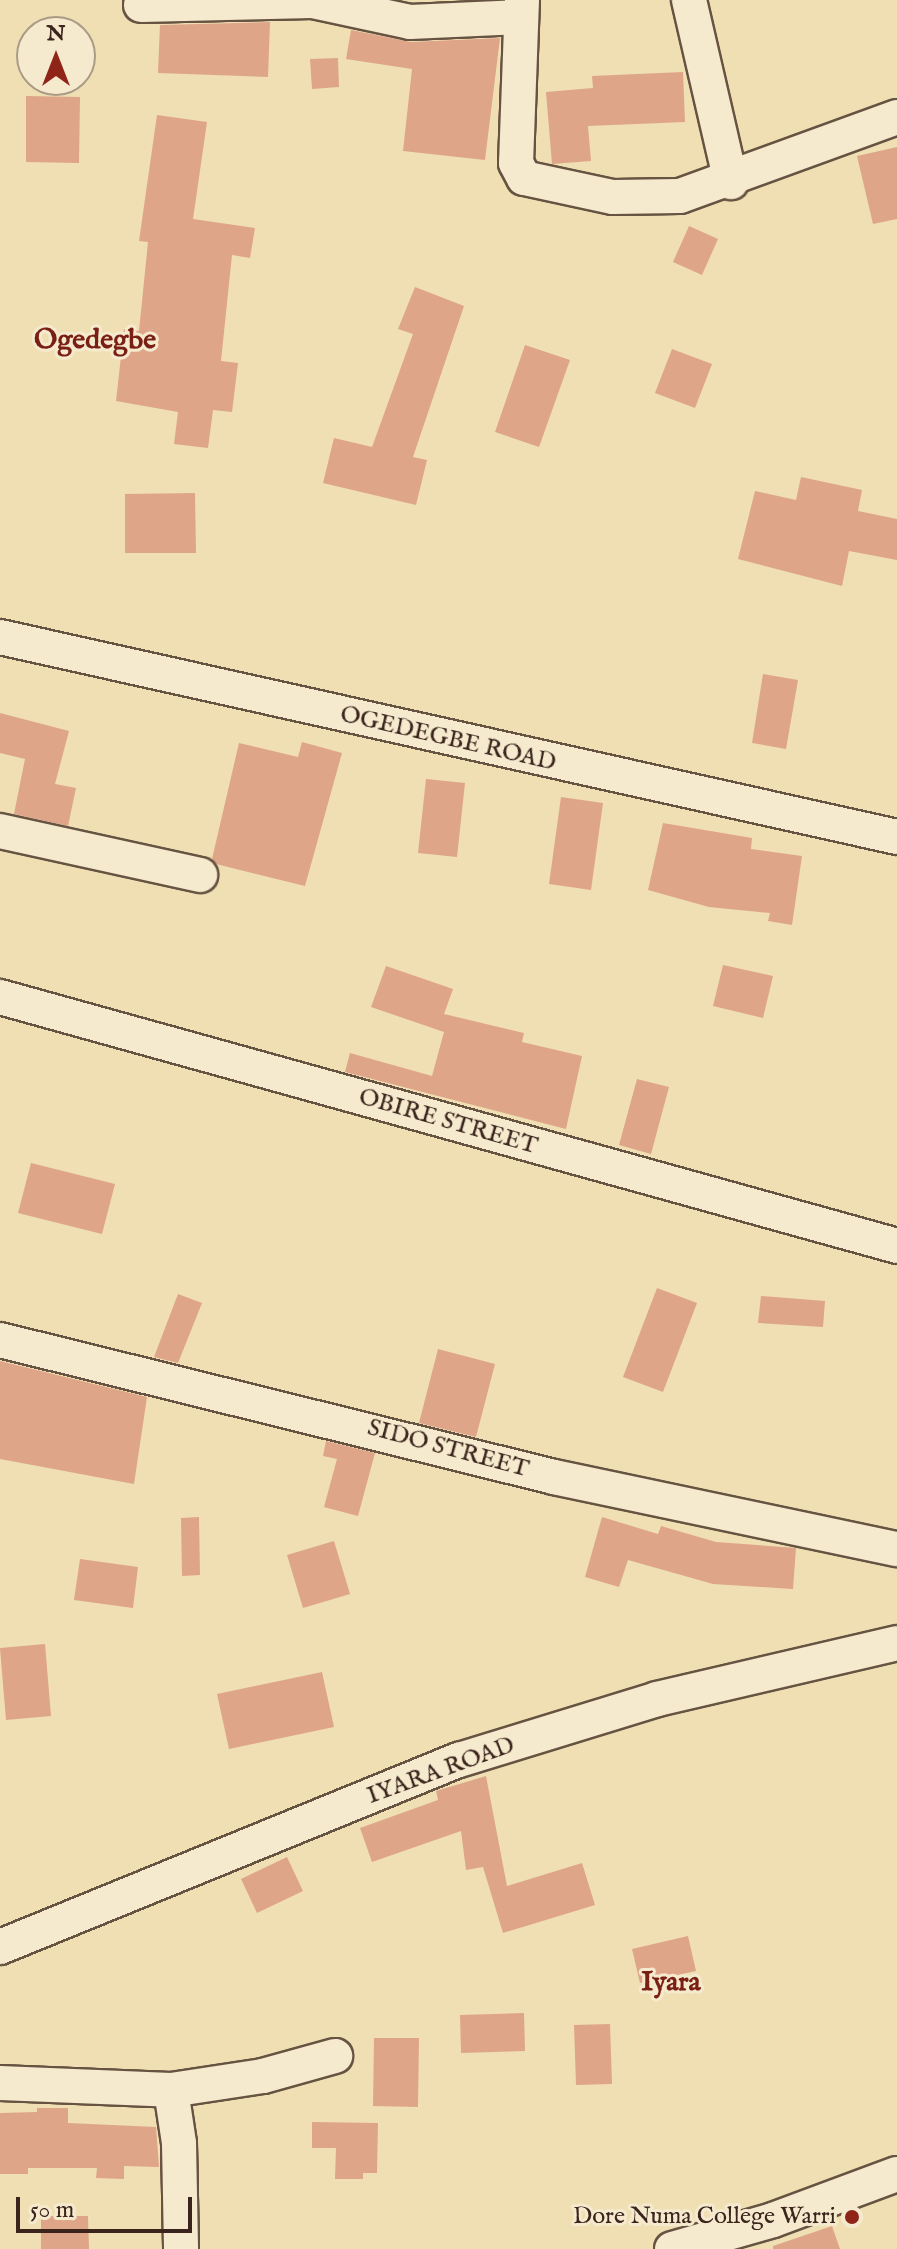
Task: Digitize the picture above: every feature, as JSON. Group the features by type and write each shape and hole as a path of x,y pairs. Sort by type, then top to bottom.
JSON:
{"street":[{"path":"689,0 731,182"},
{"path":"141,5 312,1 410,22 522,9 516,163 524,178 613,197 680,196 731,182 897,117"},
{"name":"OGEDEGBE ROAD","path":"0,637 897,837"},
{"path":"0,831 200,875"},
{"name":"OBIRE STREET","path":"0,997 897,1246"},
{"name":"SIDO STREET","path":"0,1340 554,1477 897,1549"},
{"name":"IYARA ROAD","path":"0,1947 459,1760 657,1699 897,1643"},
{"path":"0,2083 171,2090 263,2076 335,2056"},
{"path":"171,2090 179,2143 181,2249"},
{"path":"672,2249 773,2220 897,2174"}],"building":[{"path":"270,22 268,77 158,73 160,25"},
{"path":"351,30 411,42 500,38 485,160 403,151 412,69 346,59"},
{"path":"338,58 339,87 312,89 310,59"},
{"path":"683,72 685,122 588,126 591,161 552,164 546,92 593,88 592,76"},
{"path":"26,96 80,97 79,163 26,162"},
{"path":"157,115 207,122 193,219 255,228 250,258 232,255 221,361 238,363 232,412 213,410 208,448 174,444 178,412 116,401 124,329 139,331 148,242 139,241"},
{"path":"897,147 897,219 873,224 857,156"},
{"path":"689,226 718,239 702,275 673,262"},
{"path":"415,287 464,306 413,457 427,460 416,505 323,483 334,438 372,447 413,334 398,329"},
{"path":"525,345 570,360 539,447 495,432"},
{"path":"672,349 712,364 695,408 655,393"},
{"path":"801,477 862,490 858,511 897,519 897,560 849,551 842,586 738,559 755,491 796,500"},
{"path":"195,493 196,553 125,553 125,494"},
{"path":"763,674 798,680 786,749 752,743"},
{"path":"0,713 69,731 55,784 76,788 68,826 14,814 25,759 0,753"},
{"path":"302,742 342,753 305,886 216,864 212,859 239,743 298,757"},
{"path":"426,779 465,783 457,857 418,853"},
{"path":"561,797 603,803 591,890 549,884"},
{"path":"663,823 752,838 751,849 802,856 792,925 768,921 770,913 709,907 648,890"},
{"path":"723,965 773,976 763,1018 713,1006"},
{"path":"386,966 453,989 444,1014 524,1033 522,1042 582,1056 566,1129 345,1072 350,1053 432,1076 444,1032 371,1007"},
{"path":"637,1079 669,1087 651,1154 619,1145"},
{"path":"31,1163 115,1184 102,1234 18,1213"},
{"path":"657,1288 697,1303 663,1392 623,1377"},
{"path":"178,1294 202,1303 178,1363 154,1357"},
{"path":"761,1296 825,1301 823,1327 758,1323"},
{"path":"438,1349 495,1364 476,1437 419,1423"},
{"path":"0,1361 147,1397 134,1484 0,1459"},
{"path":"326,1441 375,1453 358,1516 324,1507 337,1459 323,1456"},
{"path":"199,1517 200,1575 182,1576 181,1518"},
{"path":"602,1517 658,1534 661,1526 716,1542 796,1548 793,1589 713,1584 628,1560 619,1587 585,1577"},
{"path":"334,1541 350,1594 303,1608 287,1555"},
{"path":"80,1559 138,1567 133,1608 74,1600"},
{"path":"45,1644 51,1716 6,1720 0,1648"},
{"path":"322,1672 334,1727 229,1749 217,1694"},
{"path":"486,1776 507,1886 582,1863 595,1905 503,1933 483,1867 466,1870 461,1831 372,1862 360,1828 438,1800 436,1791"},
{"path":"287,1857 303,1891 257,1913 241,1879"},
{"path":"688,1936 696,1971 640,1983 632,1949"},
{"path":"524,2013 525,2051 461,2053 460,2015"},
{"path":"610,2024 612,2084 576,2085 574,2025"},
{"path":"374,2038 419,2038 418,2107 373,2106"},
{"path":"37,2108 68,2108 68,2123 156,2127 159,2167 124,2166 124,2179 96,2178 97,2168 28,2168 28,2174 0,2174 0,2113 37,2112"},
{"path":"312,2122 378,2123 377,2173 363,2173 363,2179 335,2179 336,2148 312,2148"},
{"path":"41,2216 88,2216 89,2249 41,2249"},
{"path":"832,2226 840,2249 773,2249 773,2246"}],"place":[{"name":"Dore Numa College Warri","path":"852,2217"}],"district":[{"name":"Ogedegbe","path":"95,341"},
{"name":"Iyara","path":"671,1983"}]}
